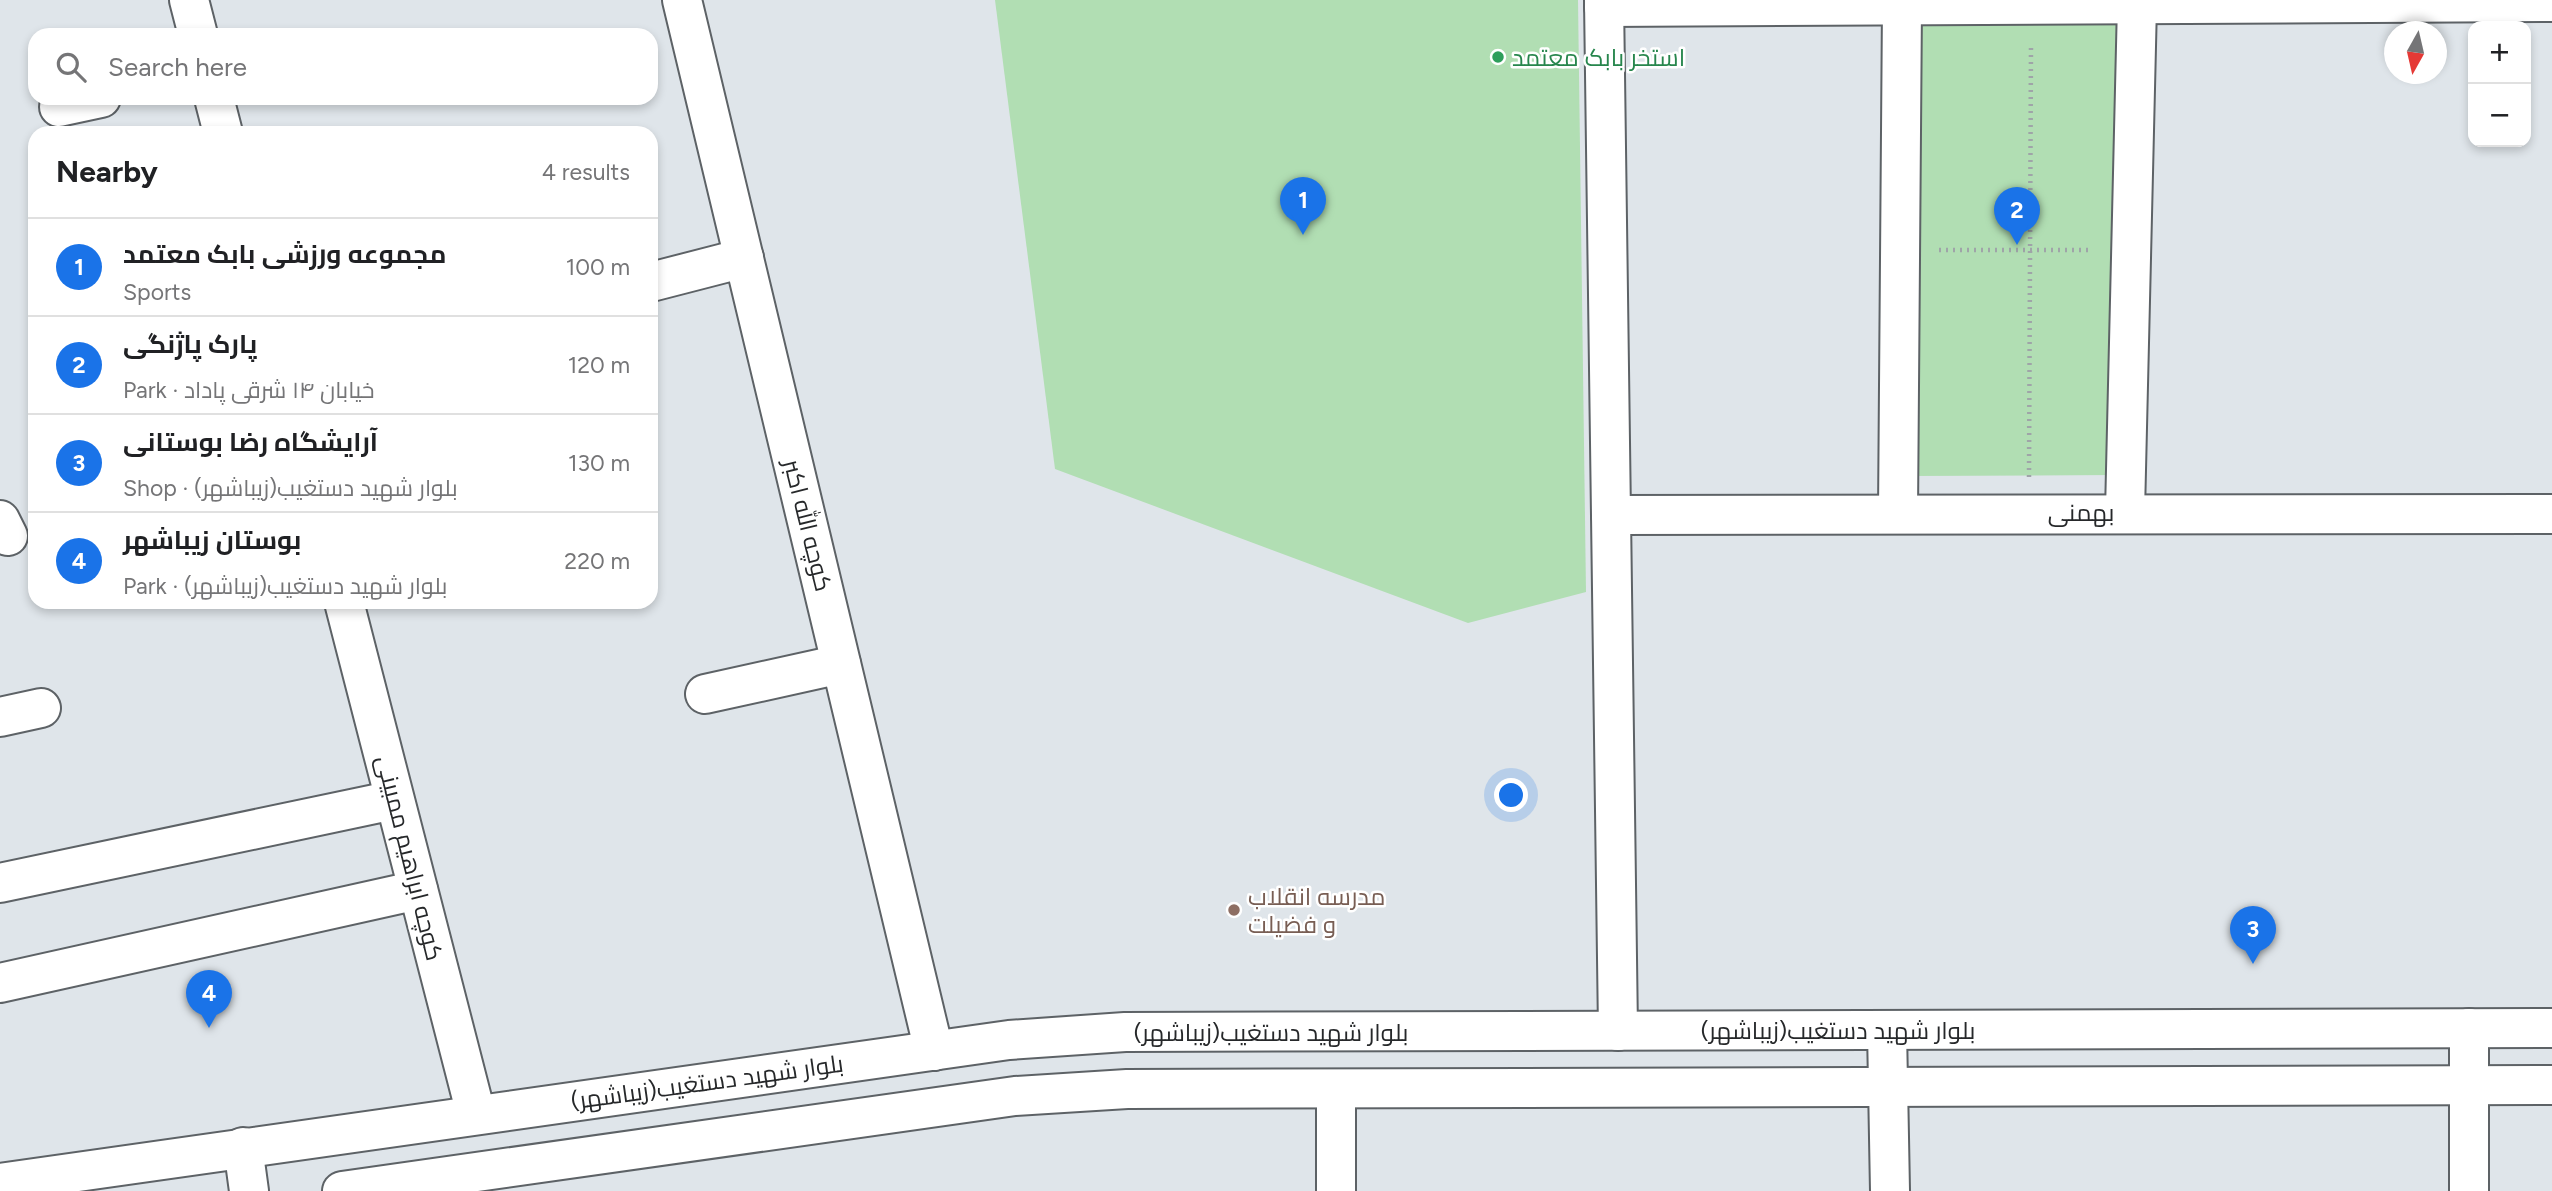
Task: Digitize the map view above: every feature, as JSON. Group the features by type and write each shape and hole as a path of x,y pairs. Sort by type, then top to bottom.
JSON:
{"street":[{"path":"189,0 196,28"},
{"name":"کوچه الله اکبر","path":"682,0 934,1051"},
{"path":"1618,1031 1604,4 2552,2"},
{"path":"2126,512 2137,4"},
{"path":"1898,513 1902,5"},
{"path":"59,107 68,105"},
{"path":"216,105 221,126"},
{"path":"658,280 744,258"},
{"name":"بهمنی","path":"1611,514 2552,514"},
{"name":"کوچه ابراهیم ممبینی","path":"346,609 476,1114"},
{"path":"705,694 842,664"},
{"path":"0,717 41,708"},
{"path":"0,883 394,800"},
{"path":"0,983 418,890"},
{"path":"2469,1028 2469,1191"},
{"name":"بلوار شهید دستغیب(زیباشهر)","path":"0,1183 1009,1040 1125,1032 2552,1028"},
{"path":"1887,1030 1890,1191"},
{"path":"1125,1032 1127,1089"},
{"path":"342,1191 1015,1096 1127,1089 2552,1086"},
{"path":"1336,1089 1336,1191"},
{"path":"243,1147 249,1191"}],"path":[{"path":"2029,513 2031,5"},
{"path":"1900,250 2131,250"}],"green space":[{"path":"995,0 1578,0 1586,592 1468,623 1055,469"},
{"path":"2127,14 2117,475 1910,476 1913,15"}],"place":[{"name":"استخر بابک معتمد","path":"1498,57"},
{"name":"مجموعه ورزشی بابک معتمد","path":"1303,235"},
{"name":"پارک پاژنگی","path":"2017,245"},
{"name":"مدرسه انقلاب و فضیلت","path":"1234,910"},
{"name":"آرایشگاه رضا بوستانی","path":"2253,964"},
{"name":"بوستان زیباشهر","path":"209,1028"}]}
